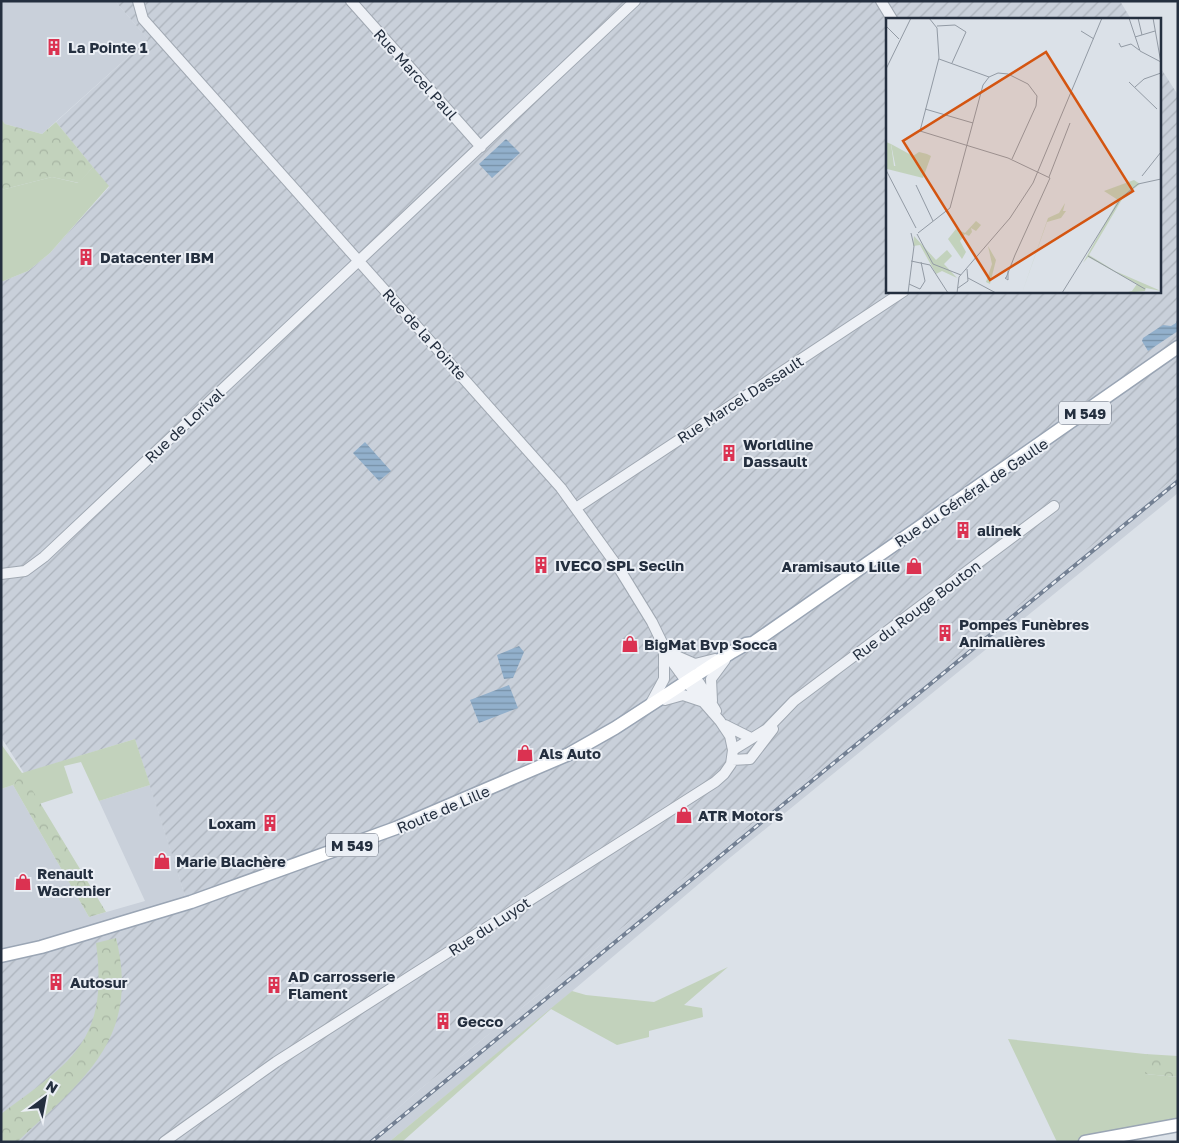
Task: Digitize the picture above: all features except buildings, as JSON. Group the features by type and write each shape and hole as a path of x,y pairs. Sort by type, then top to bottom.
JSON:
{"main road":[{"name":"Rue du Général de Gaulle","path":"690,680 746,644 747,640 862,566 1178,347"},
{"name":"Route de Lille","path":"1,956 41,947 201,899 384,834 556,760 646,709 690,680"},
{"name":"Route de Lille","path":"1,963 41,947"},
{"path":"1085,1142 1178,1125"}],"street":[{"name":"Rue Marcel Paul","path":"351,1 481,147"},
{"path":"359,261 635,1"},
{"path":"881,1 891,18"},
{"name":"Rue de la Pointe","path":"138,4 143,18 541,464 607,551 668,651"},
{"name":"Rue de Lorival","path":"1,574 25,571 44,557 359,261"},
{"name":"Rue Marcel Dassault","path":"576,508 902,292"},
{"name":"Rue du Rouge Bouton","path":"732,755 750,738 764,732 794,701 1054,506"},
{"path":"668,651 688,662 696,664 732,652"},
{"path":"668,651 708,702 730,736 732,755 747,760 754,755 750,738 734,731 720,720"},
{"path":"646,709 662,686 668,651"},
{"path":"708,702 713,675 732,652"},
{"path":"646,709 678,695 708,702"},
{"name":"Rue du Rouge Bouton","path":"754,755 780,716"},
{"name":"Rue du Luyot","path":"164,1142 276,1062 715,782 727,771 732,755"}],"shaded area":[{"path":"1,1 115,1 148,39 42,134 5,124 1,119"},
{"path":"115,1 1120,1 1130,18 886,18 886,292 1162,292 1162,70 1178,95 1178,475 783,799 414,1094 360,1142 1,1142 1,953 186,899 135,739 24,773 1,737 1,282 28,271 50,253 109,187 56,122 148,39"},
{"path":"1178,475 1178,493 726,861 551,1009 389,1142 360,1142 414,1094 783,799"},
{"path":"13,785 89,917 145,901 99,801 150,785 186,899 1,953 1,789"}],"green space":[{"path":"1,119 5,124 42,134 56,122 93,167 79,183 52,177 1,190"},
{"path":"93,167 109,186 50,253 28,271 1,282 1,190 52,177 78,183"},
{"path":"135,739 150,785 99,801 81,762 64,766 73,793 39,804 22,774 13,785 1,789 1,744 22,773"},
{"path":"22,773 106,912 89,917 13,785"},
{"path":"116,938 122,973 120,1004 113,1031 101,1055 64,1098 17,1142 1,1142 1,1114 48,1079 80,1045 90,1026 97,1004 99,976 96,943"},
{"path":"728,967 684,1005 702,1008 703,1017 649,1031 649,1037 617,1045 551,1009 402,1142 389,1142 572,991 586,995 654,1002"},
{"path":"1008,1039 1145,1054 1145,1074 1178,1077 1178,1130 1109,1142 1057,1142"},
{"path":"1145,1054 1178,1056 1178,1077 1145,1074"}],"water":[{"path":"506,139 520,153 492,178 479,164"},
{"path":"1178,317 1178,331 1148,351 1142,341 1143,338 1163,325 1171,326 1176,323"},
{"path":"365,442 391,471 379,481 353,453"},
{"path":"519,646 524,652 513,678 504,679 497,655"},
{"path":"509,685 518,708 479,723 470,700"}],"railway":[{"path":"371,1142 1178,481"}],"place":[{"name":"La Pointe 1","path":"54,47"},
{"name":"Datacenter IBM","path":"86,257"},
{"name":"Worldline Dassault","path":"729,453"},
{"name":"alinek","path":"963,530"},
{"name":"IVECO SPL Seclin","path":"541,565"},
{"name":"Aramisauto Lille","path":"914,566"},
{"name":"Pompes Funèbres Animalières","path":"945,633"},
{"name":"BigMat Bvp Socca","path":"630,644"},
{"name":"Als Auto","path":"525,753"},
{"name":"ATR Motors","path":"684,815"},
{"name":"Loxam","path":"270,823"},
{"name":"Marie Blachère","path":"162,861"},
{"name":"Renault Wacrenier","path":"23,882"},
{"name":"Autosur","path":"56,982"},
{"name":"AD carrosserie Flament","path":"274,985"},
{"name":"Gecco","path":"443,1021"}]}
